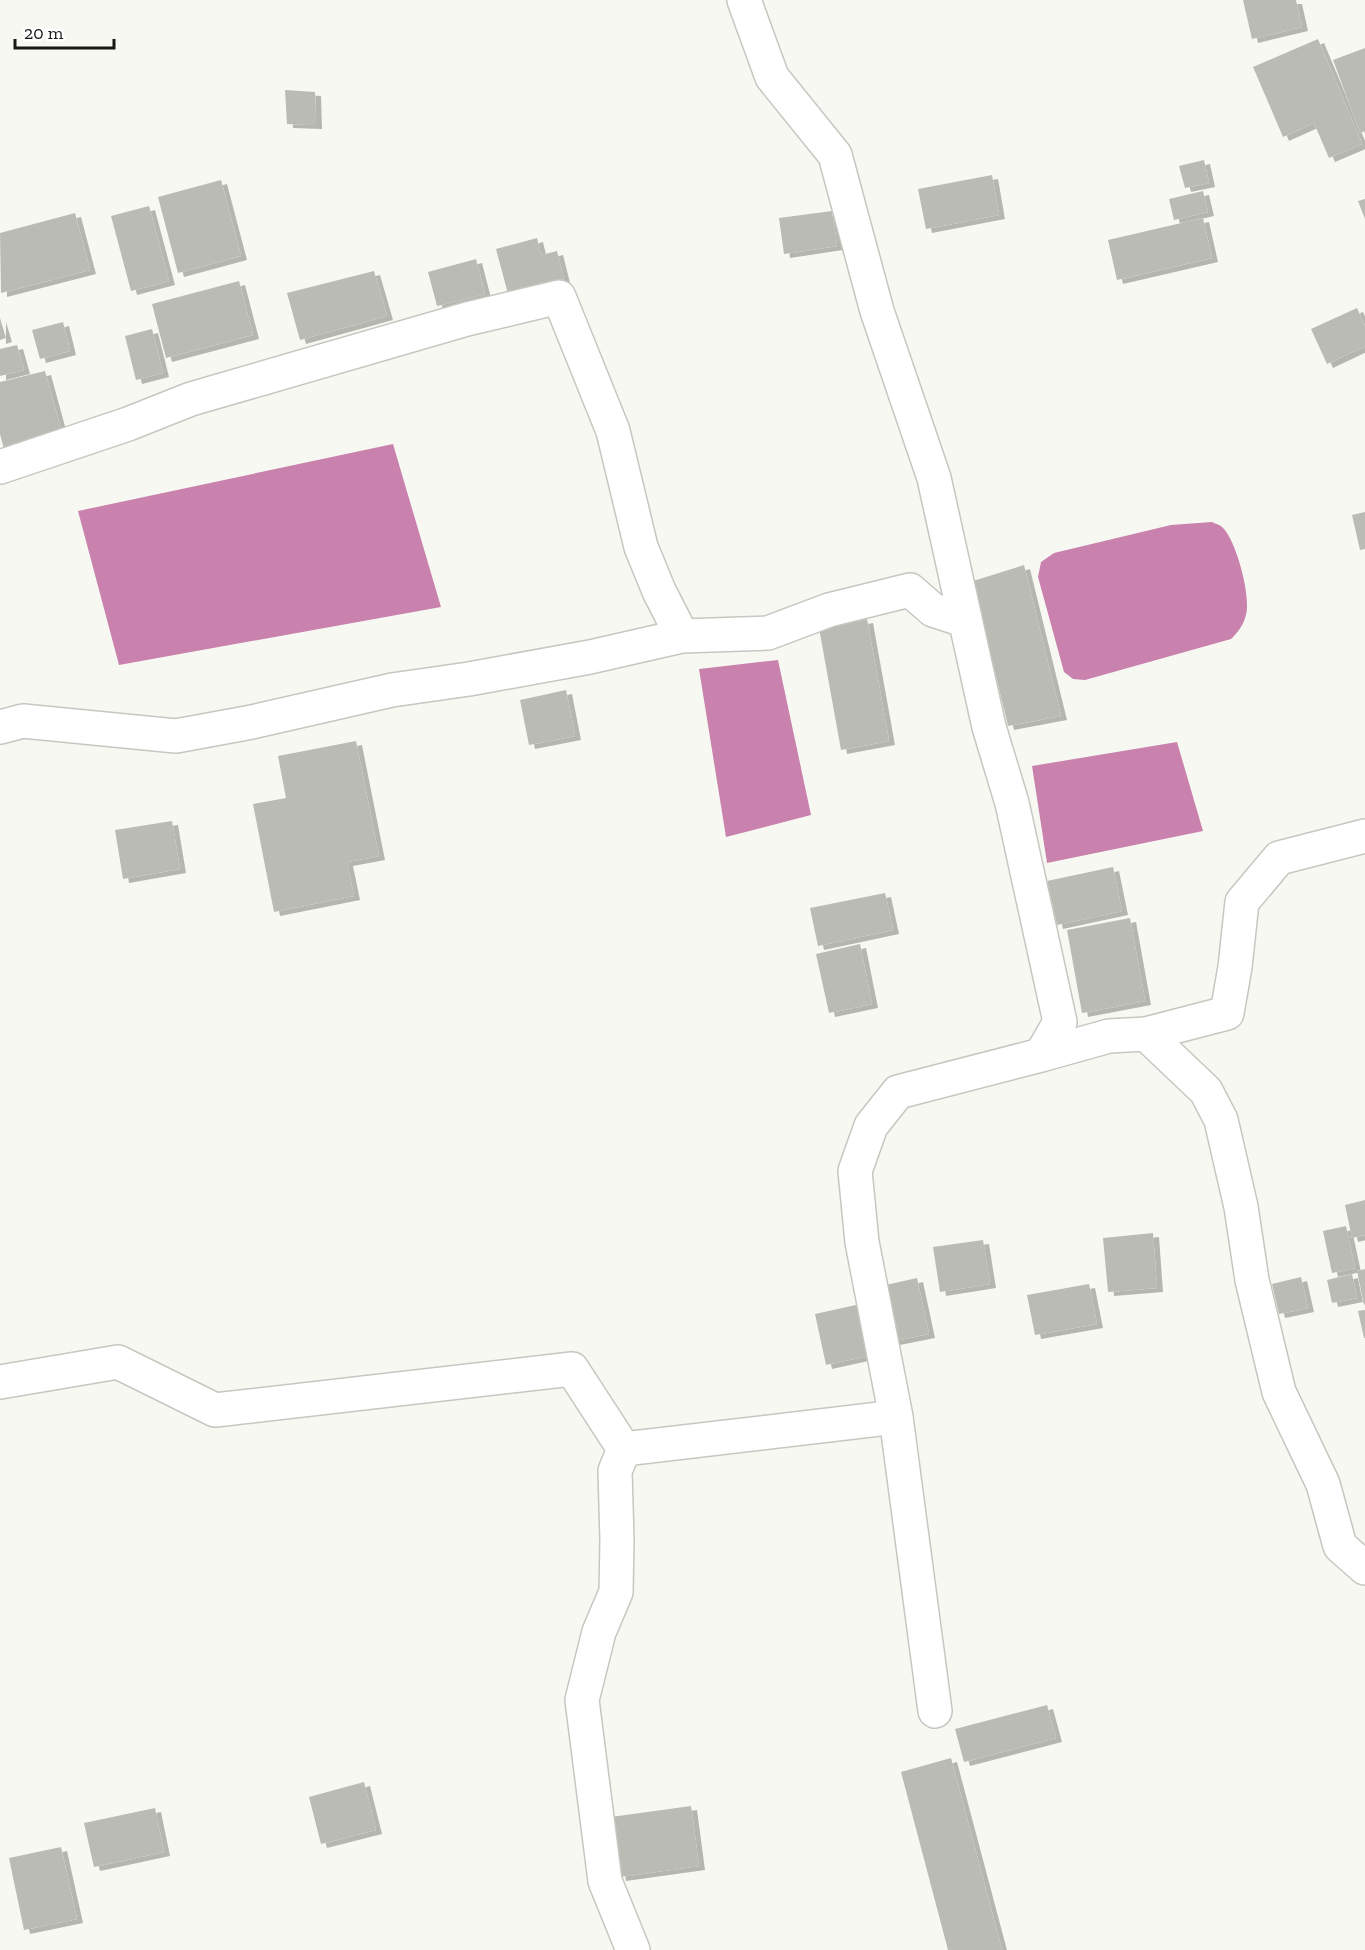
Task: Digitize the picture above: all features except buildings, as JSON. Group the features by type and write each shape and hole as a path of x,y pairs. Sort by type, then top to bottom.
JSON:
{"street":[{"path":"744,0 772,77 835,155 877,311 934,478 964,620 989,727 1012,803 1060,1022 1041,1055"},
{"path":"0,467 128,424 191,399 467,319 559,297 613,431 641,547 659,591 682,636"},
{"path":"0,727 23,720 176,736 252,722 392,690 579,659 682,636 768,633 830,610 910,590 933,610 964,620"},
{"path":"935,1711 896,1417 862,1242 855,1171 871,1126 898,1092 1109,1036 1146,1034 1227,1013 1242,902 1280,858 1365,836"},
{"path":"1146,1034 1206,1091 1221,1120 1241,1207 1252,1280 1279,1392 1323,1484 1340,1546 1365,1568"},
{"path":"0,1382 118,1362 215,1410 572,1369 624,1449"},
{"path":"624,1449 896,1417"},
{"path":"624,1449 615,1471 616,1592 599,1632 582,1700 605,1881 633,1950"}],"shaded area":[{"path":"393,444 441,607 119,665 78,511"},
{"path":"1212,522 1223,528 1229,536 1245,583 1246,615 1240,628 1231,639 1085,680 1073,679 1064,672 1038,577 1041,562 1054,553 1171,525"},
{"path":"778,660 811,815 726,837 699,669"},
{"path":"1177,742 1203,831 1047,863 1032,766"}]}
